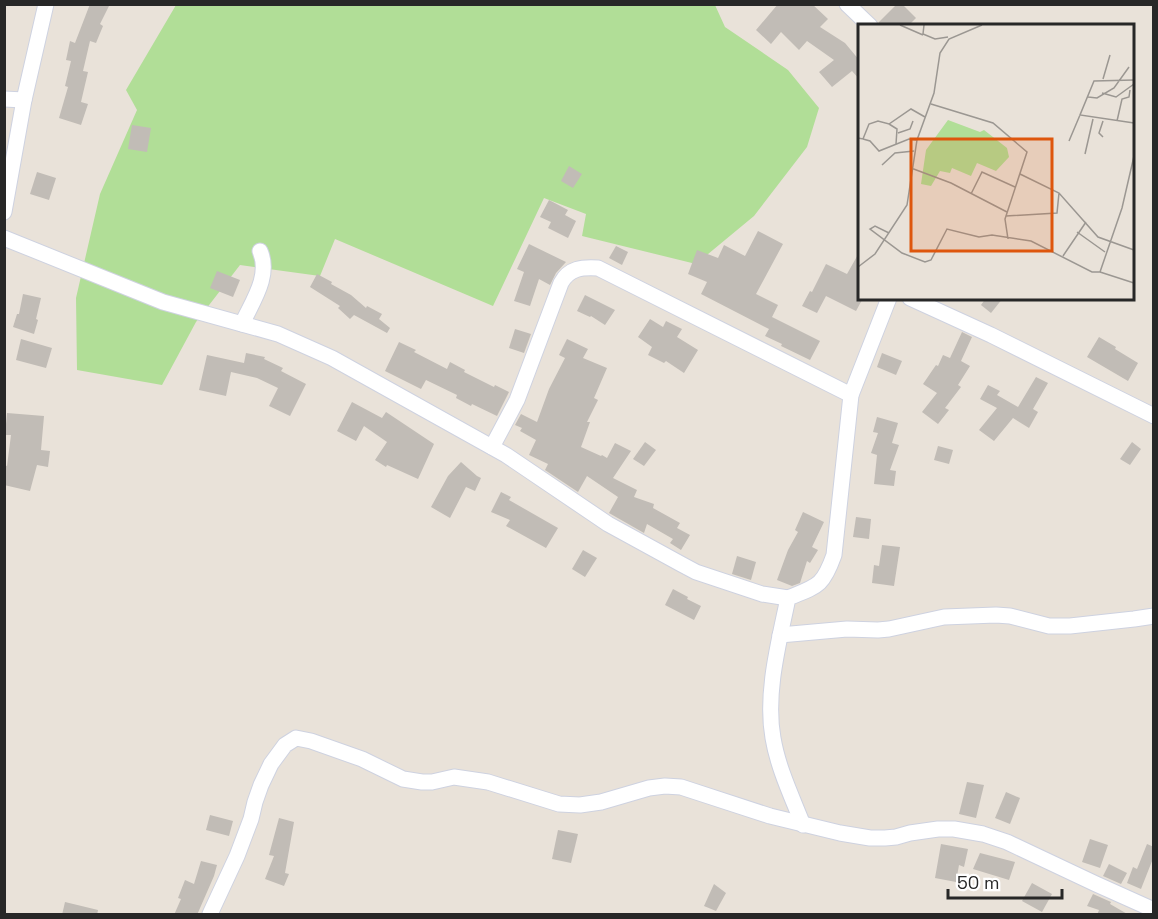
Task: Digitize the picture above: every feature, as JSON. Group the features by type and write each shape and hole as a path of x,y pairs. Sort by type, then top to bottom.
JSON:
{"street":[{"path":"847,4 868,24"},
{"path":"4,212 41,5"},
{"path":"4,99 24,100"},
{"path":"4,238 163,302 278,334 332,358 506,455 608,524 696,572 762,594 788,598 821,582 826,576 834,555 851,395 888,300"},
{"path":"242,324 261,283 264,265 260,251"},
{"path":"492,447 517,400 561,283 565,275 582,267 598,268 851,395"},
{"path":"914,300 1154,416"},
{"path":"788,598 774,659 772,739 803,825"},
{"path":"780,635 847,629 878,630 944,617 996,615 1010,616 1049,626 1070,626 1154,616"},
{"path":"210,915 237,856 264,778 285,745 296,738 362,759 403,779 432,782 454,777 488,782 559,804 580,805 601,802 649,788 681,787 803,825 870,838 896,837 910,832 938,829 983,834 1007,842 1154,910"}],"green space":[{"path":"176,5 715,5 725,27 788,70 819,108 807,147 754,216 696,264 582,236 586,214 544,198 493,306 335,239 320,276 240,265 196,322 162,385 77,370 76,298 100,194 137,110 126,90"}],"building":[{"path":"90,4 110,4 100,24 103,26 96,43 90,41 83,71 88,72 81,102 88,104 81,125 59,118 68,87 65,86 71,61 66,60 70,41 75,43"},
{"path":"778,4 812,4 828,19 820,27 845,43 858,59 858,78 852,71 832,87 819,72 834,60 807,41 799,50 781,32 771,44 756,30"},
{"path":"897,4 902,4 916,18 910,24 879,24"},
{"path":"132,125 151,128 147,152 128,149"},
{"path":"569,166 582,174 573,188 561,181"},
{"path":"37,172 56,178 49,200 30,194"},
{"path":"549,200 568,210 565,215 576,221 568,238 548,228 551,222 540,217"},
{"path":"758,231 783,244 756,294 778,305 772,317 820,341 810,360 765,336 769,329 701,294 707,282 688,274 697,250 718,258 724,245 745,256"},
{"path":"529,244 566,262 556,273 550,285 539,279 530,306 514,301 524,272 517,269"},
{"path":"616,246 628,252 622,265 609,258"},
{"path":"858,255 858,300 862,300 856,311 826,296 817,313 802,306 826,264 847,274"},
{"path":"217,271 240,280 233,297 210,288"},
{"path":"317,274 351,295 366,308 367,306 382,314 379,319 390,328 387,333 354,315 350,319 338,308 340,306 310,287"},
{"path":"23,294 41,298 34,334 13,327 17,314 19,314"},
{"path":"585,295 615,310 605,325 577,311"},
{"path":"985,300 1001,300 991,313 981,305"},
{"path":"650,319 663,327 666,321 682,329 677,337 698,350 684,373 666,361 664,363 648,355 652,347 638,337"},
{"path":"515,329 531,334 524,353 509,348"},
{"path":"962,332 972,337 961,361 970,366 958,385 961,387 945,408 949,410 938,424 922,412 937,393 923,384 936,365 938,366 943,355 950,358"},
{"path":"1099,337 1138,363 1128,381 1087,357"},
{"path":"21,339 52,348 46,368 16,360"},
{"path":"567,339 588,349 583,358 607,368 594,398 598,400 587,422 590,422 581,447 607,458 615,443 631,451 613,478 637,490 634,497 654,504 653,508 680,523 677,528 690,535 681,550 670,543 673,539 647,524 644,533 609,513 618,497 587,476 578,492 545,470 548,464 529,455 536,440 520,431 522,428 515,425 521,414 537,422 549,389 565,358 559,355"},
{"path":"399,342 447,369 450,362 465,370 464,372 509,392 497,416 472,404 471,406 456,398 457,395 426,380 421,389 385,371"},
{"path":"246,353 265,357 264,359 283,368 281,371 306,384 290,416 269,406 278,388 257,378 231,372 226,396 199,390 207,355 244,363"},
{"path":"882,353 902,361 896,375 877,367"},
{"path":"1036,377 1048,383 1033,409 1038,412 1029,428 1013,418 994,441 979,430 997,408 980,399 988,385 1000,391 997,395 1018,407"},
{"path":"352,402 382,418 386,412 434,444 418,479 387,465 386,467 375,460 387,442 364,426 356,441 337,431"},
{"path":"7,413 44,416 41,450 50,451 48,467 37,465 30,491 4,485 4,465 7,466 11,435 5,435"},
{"path":"877,417 898,423 892,443 899,445 890,470 896,471 894,486 874,484 877,455 871,453 878,433 873,432"},
{"path":"645,442 656,450 644,466 633,459"},
{"path":"1132,442 1141,449 1130,465 1120,459"},
{"path":"938,446 953,450 949,464 934,460"},
{"path":"461,462 481,478 475,491 466,487 450,518 431,507 448,476"},
{"path":"501,492 511,497 509,500 558,528 546,548 506,526 510,520 491,512"},
{"path":"803,512 824,522 812,547 818,550 810,563 807,561 800,583 792,586 777,580 788,550 798,532 795,530"},
{"path":"856,517 871,519 869,539 853,537"},
{"path":"882,545 900,547 894,586 872,583 874,565 879,566"},
{"path":"583,550 597,558 585,577 572,569"},
{"path":"737,556 756,562 751,580 732,574"},
{"path":"673,589 701,606 694,620 665,605"},
{"path":"967,782 984,785 976,818 959,814"},
{"path":"1006,792 1020,798 1010,824 995,818"},
{"path":"210,815 233,821 229,836 206,830"},
{"path":"279,818 294,822 285,873 289,874 284,886 265,879 274,856 269,855"},
{"path":"558,830 578,834 571,863 552,859"},
{"path":"1090,839 1108,845 1100,868 1082,862"},
{"path":"941,844 968,849 964,867 959,865 956,882 935,878"},
{"path":"1147,844 1154,847 1154,856 1141,889 1127,883 1133,867 1137,869"},
{"path":"980,853 1015,862 1009,880 973,869"},
{"path":"201,861 217,865 197,915 174,915 181,899 178,898 185,880 194,884"},
{"path":"1109,864 1127,873 1121,884 1103,876"},
{"path":"1032,883 1052,894 1042,912 1022,901"},
{"path":"714,884 726,893 716,911 704,906"},
{"path":"1093,894 1111,902 1110,904 1129,915 1097,915 1099,910 1087,906"},
{"path":"65,902 98,910 97,915 62,915"}]}
